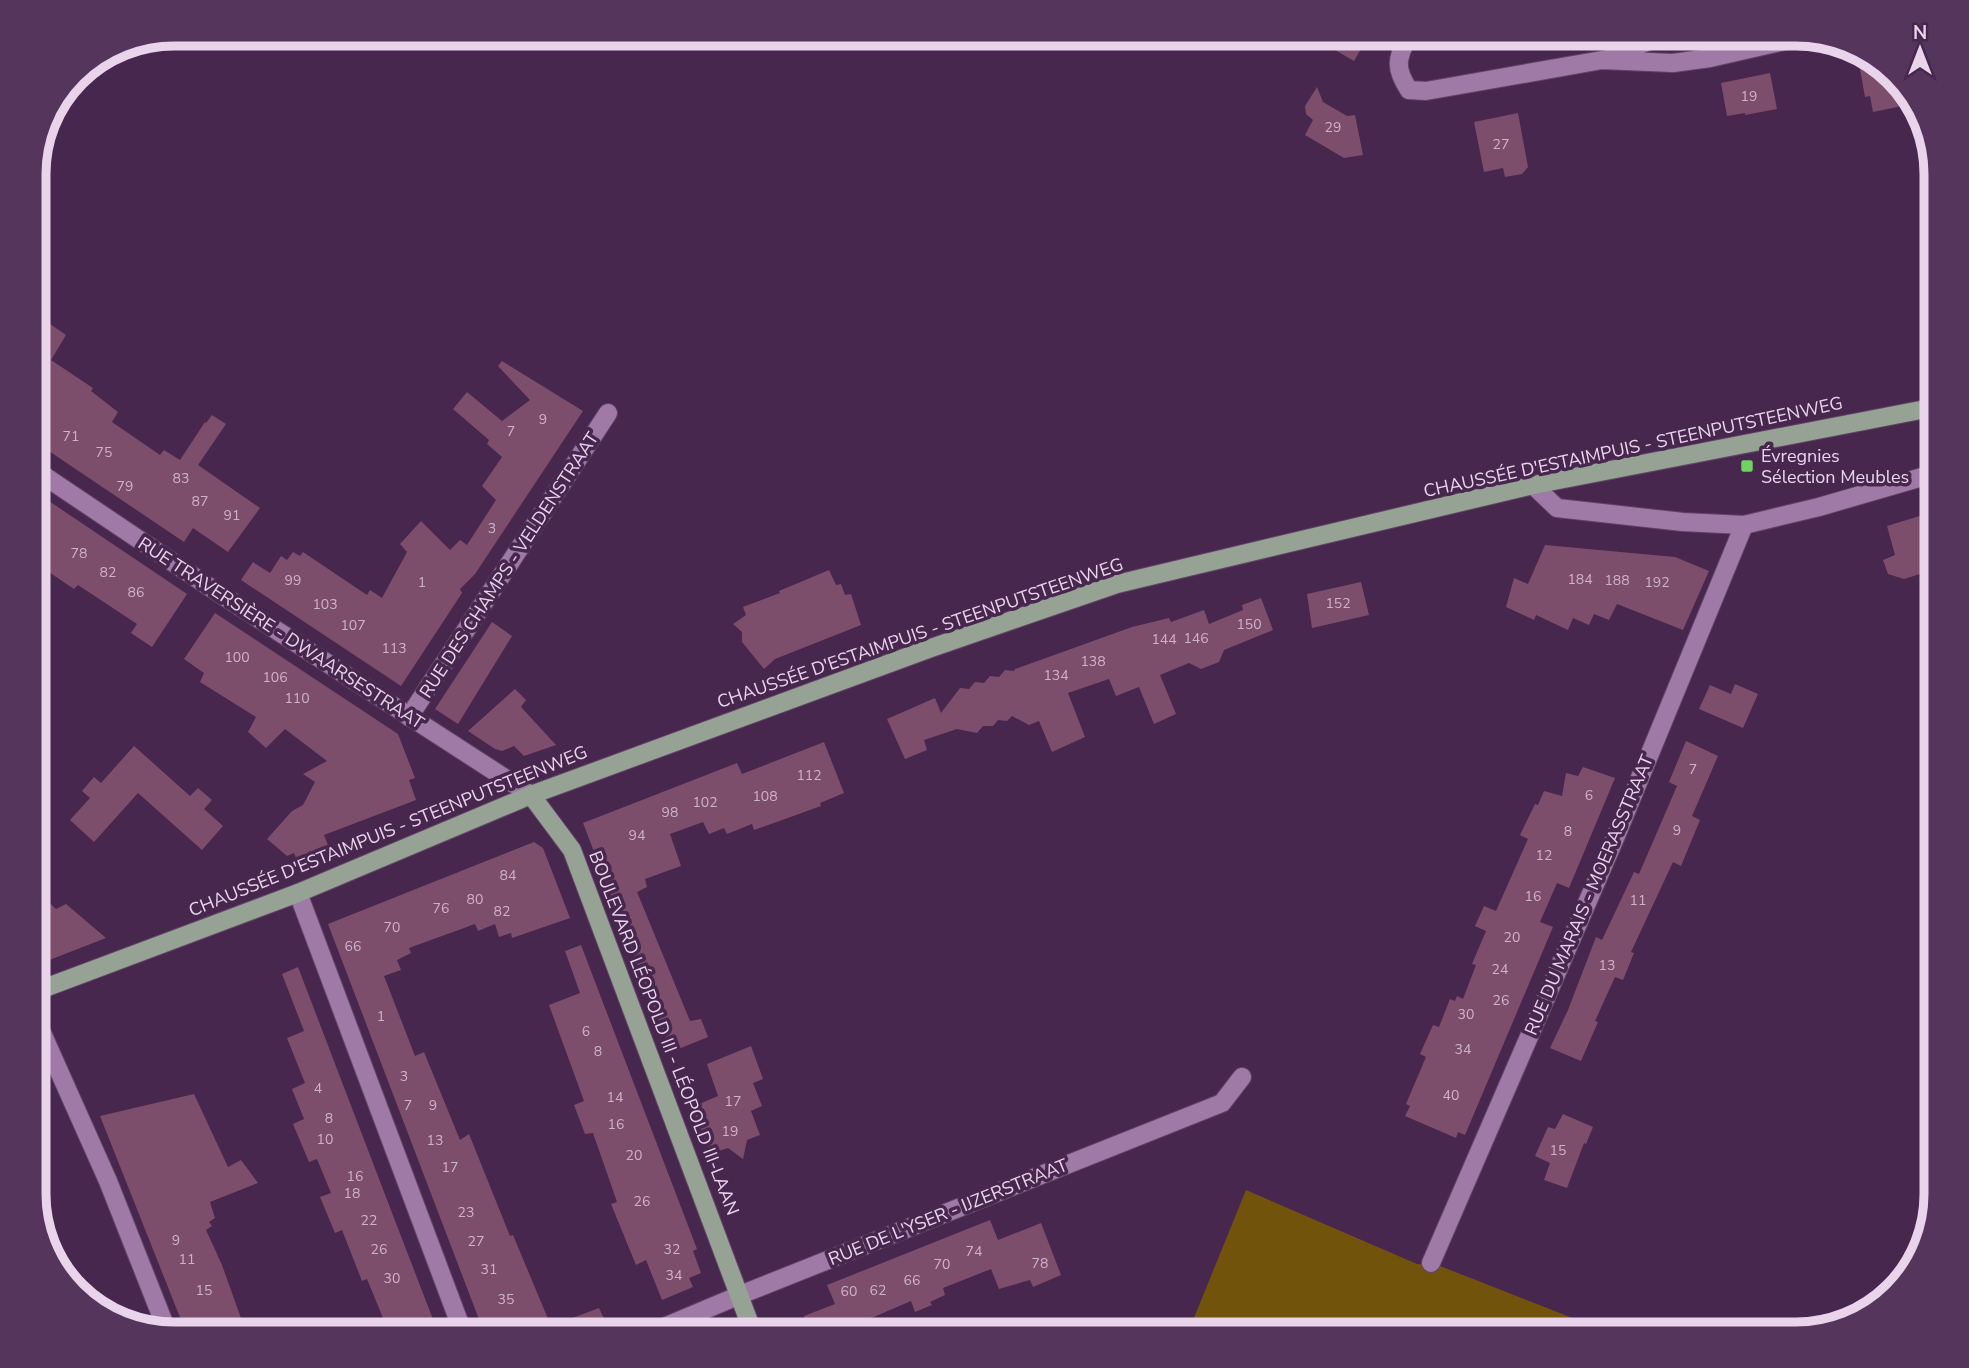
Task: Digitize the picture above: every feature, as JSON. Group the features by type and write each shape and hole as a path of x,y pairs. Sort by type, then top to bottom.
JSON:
{"main road":[{"name":"CHAUSSÉE D'ESTAIMPUIS - STEENPUTSTEENWEG","path":"46,988 298,893 531,795 931,648 1117,583 1533,485 1924,409"},
{"name":"BOULEVARD LÉOPOLD III - LÉOPOLD III-LAAN","path":"531,795 572,850 749,1322"}],"street":[{"path":"1403,46 1398,58 1399,76 1409,90 1426,92 1602,60 1636,46"},
{"path":"1602,60 1673,63 1762,46"},
{"name":"RUE DES CHAMPS - VELDENSTRAAT","path":"409,718 608,413"},
{"path":"1533,485 1557,508 1683,522 1744,525 1819,507 1924,476"},
{"name":"RUE TRAVERSIÈRE - DWAARSESTRAAT","path":"46,477 409,718 531,795"},
{"name":"RUE DU MARAIS - MOERASSTRAAT","path":"1431,1264 1616,836 1744,525"},
{"path":"298,893 459,1322"},
{"path":"46,1042 108,1181 163,1321"},
{"name":"RUE DE L'YSER - IJZERSTRAAT","path":"676,1322 1222,1103 1242,1077"}],"shaded area":[{"path":"1246,1190 1417,1264 1440,1266 1583,1322 1192,1322"}],"building":[{"path":"1328,46 1363,46 1354,61"},
{"path":"1859,63 1885,82 1904,106 1873,112 1870,96 1865,97"},
{"path":"1770,73 1777,109 1727,116 1721,83"},
{"path":"1317,87 1323,102 1347,116 1355,115 1363,155 1344,158 1305,135 1313,120 1306,114 1305,106"},
{"path":"1518,113 1528,167 1522,174 1505,177 1503,168 1484,172 1474,122"},
{"path":"46,321 66,335 51,360 93,388 91,391 118,412 112,422 160,455 164,450 180,460 212,415 226,424 198,465 260,508 228,552 193,528 184,542 46,449"},
{"path":"502,361 583,411 475,574 460,589 462,593 401,686 241,580 253,562 270,573 281,556 287,560 293,552 300,556 303,552 367,595 370,590 382,598 407,552 400,544 421,521 450,550 460,540 467,545 496,500 482,486 502,457 487,444 489,440 453,409 467,392 502,421 530,400 498,366"},
{"path":"46,499 187,594 152,647 131,633 137,624 78,585 74,589 46,570"},
{"path":"1924,515 1924,573 1904,579 1888,574 1883,560 1895,555 1887,526"},
{"path":"1545,545 1675,557 1709,571 1683,630 1617,604 1609,620 1594,614 1589,625 1573,618 1568,630 1536,615 1534,620 1506,607 1514,578 1528,584"},
{"path":"829,570 836,585 841,584 845,595 851,594 861,625 775,659 764,669 742,642 742,632 733,624 746,615 743,607"},
{"path":"1361,582 1369,615 1312,628 1307,594"},
{"path":"1261,598 1273,630 1224,650 1219,662 1201,669 1189,663 1160,675 1176,714 1154,724 1139,687 1116,696 1109,679 1068,693 1085,737 1052,752 1039,721 1029,725 1012,716 1007,721 998,720 993,726 983,726 977,733 957,729 924,740 927,750 905,759 887,719 935,698 941,713 960,688 969,689 975,682 984,683 990,676 999,677 1005,670 1014,671 1132,627 1169,618 1171,622 1204,610 1209,624 1243,610 1242,605"},
{"path":"215,613 398,734 415,778 409,780 416,800 324,835 330,850 298,863 294,853 287,856 267,839 292,811 303,805 315,782 303,774 327,761 285,729 266,748 248,732 256,717 200,682 204,673 184,659"},
{"path":"492,622 512,636 458,724 435,709"},
{"path":"1735,684 1758,694 1743,728 1699,709 1710,685 1731,694"},
{"path":"515,689 526,700 521,707 556,745 524,756 514,746 502,751 495,749 468,731"},
{"path":"1686,741 1718,756 1692,816 1700,820 1681,866 1673,862 1631,952 1634,953 1623,980 1615,977 1581,1061 1550,1048 1596,937 1602,940 1634,872 1639,874 1677,786 1669,782"},
{"path":"824,742 844,793 820,803 821,806 754,830 752,824 727,834 724,828 709,834 703,822 670,834 681,866 645,879 647,887 637,892 690,1021 701,1019 708,1037 676,1050 672,1042 668,1044 583,823 737,763 742,774"},
{"path":"134,746 190,796 198,788 212,800 204,809 223,826 202,850 138,793 94,842 70,820 90,798 82,791 94,777 101,783"},
{"path":"1583,767 1615,778 1569,888 1557,883 1540,922 1553,927 1465,1135 1458,1132 1456,1138 1405,1116 1410,1106 1406,1104 1426,1057 1420,1054 1433,1025 1439,1027 1450,999 1455,1001 1457,996 1463,999 1476,965 1472,964 1486,931 1475,926 1484,906 1496,911 1528,839 1520,835 1535,804 1538,805 1544,791 1562,796 1566,773 1578,776"},
{"path":"534,842 543,848 570,918 512,938 511,933 499,937 495,924 478,931 475,924 409,948 411,953 397,960 401,970 384,976 415,1056 424,1052 460,1140 469,1134 510,1236 513,1235 549,1322 480,1322 328,924"},
{"path":"46,899 56,909 66,904 106,938 46,961"},
{"path":"581,945 697,1249 693,1251 701,1273 689,1278 693,1287 662,1300 646,1260 636,1265 611,1204 617,1202 593,1133 585,1134 574,1105 584,1101 549,1005 580,993 565,951"},
{"path":"298,967 434,1322 385,1322 367,1279 362,1281 342,1230 335,1233 320,1197 331,1193 317,1159 309,1162 293,1124 304,1119 292,1089 305,1083 287,1038 304,1031 282,974"},
{"path":"751,1046 763,1079 753,1083 762,1106 751,1111 760,1135 747,1140 743,1159 728,1148 710,1154 692,1107 718,1096 707,1064"},
{"path":"194,1094 228,1167 241,1160 258,1183 210,1202 215,1218 209,1222 212,1226 206,1230 242,1321 182,1322 100,1116"},
{"path":"1563,1114 1593,1127 1567,1188 1544,1180 1550,1163 1535,1156 1548,1127 1555,1129"},
{"path":"990,1220 998,1240 1041,1223 1061,1275 1033,1287 1030,1280 999,1289 991,1269 943,1288 945,1295 930,1302 932,1305 915,1312 911,1301 862,1322 806,1322 804,1316 835,1304 827,1285"},
{"path":"599,1308 606,1322 562,1322"}],"place":[{"name":"Évregnies Sélection Meubles","path":"1747,466"}]}
